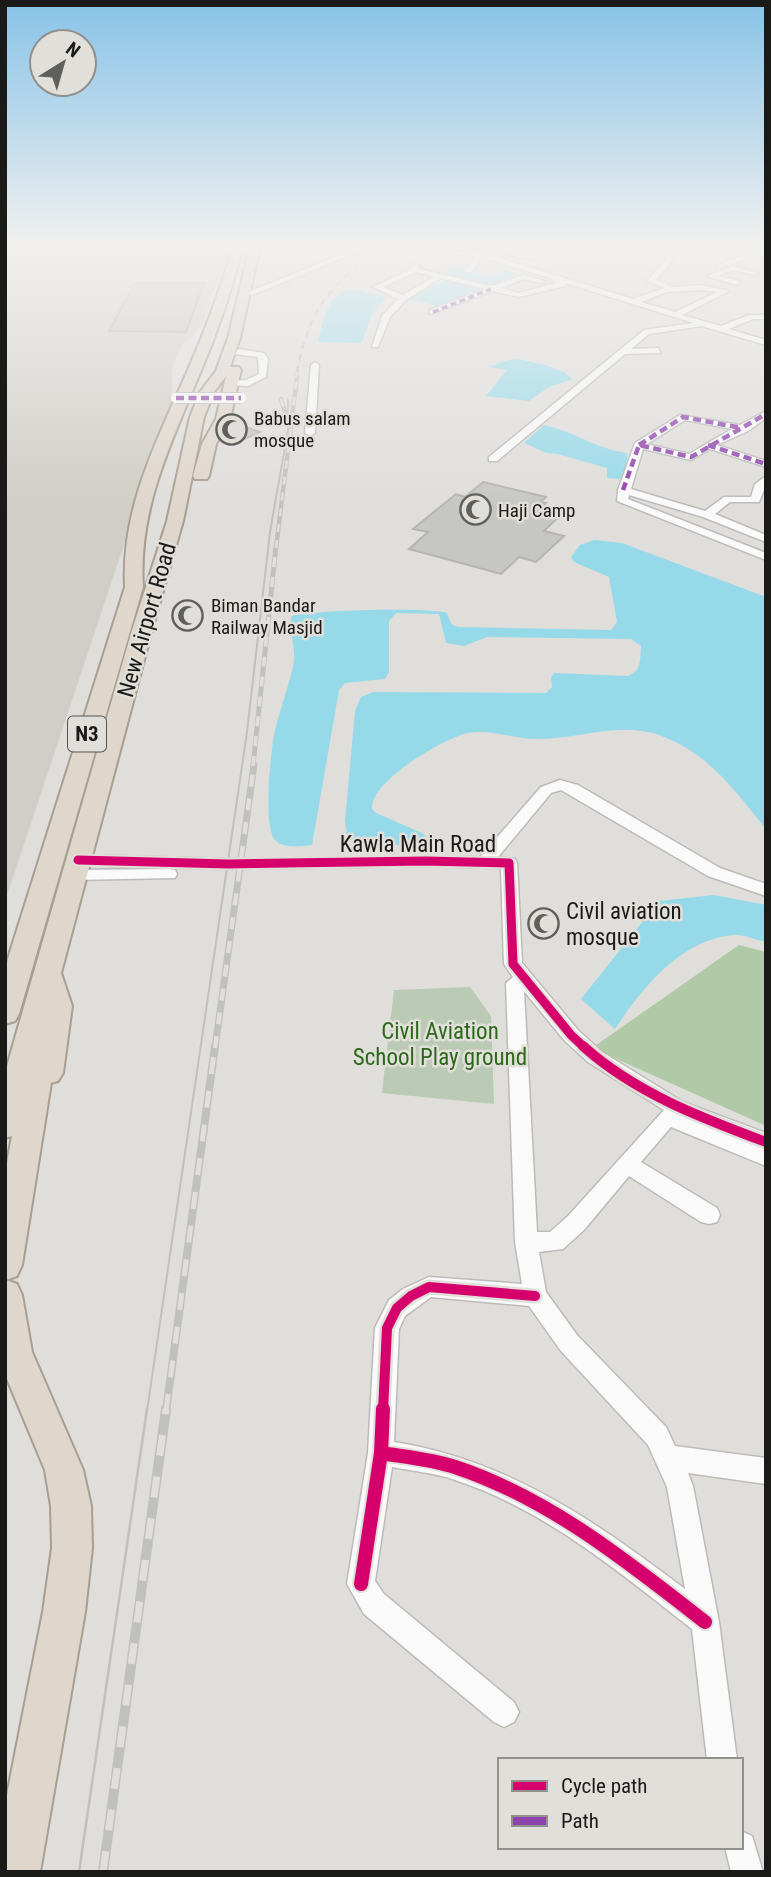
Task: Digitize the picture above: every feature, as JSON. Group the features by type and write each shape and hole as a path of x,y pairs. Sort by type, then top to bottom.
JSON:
{"highway":[{"name":"N3","path":"176,401 210,334"},
{"name":"N3","path":"193,436 201,407 222,372 235,334"},
{"name":"New Airport Road","path":"154,614 179,566 196,488 204,469 209,444 237,395 241,334"},
{"name":"New Airport Road","path":"5,1014 11,982 134,587 131,571 136,530 176,401"},
{"name":"New Airport Road","path":"5,1126 50,972 76,867 130,681 148,608 161,573 193,436"},
{"path":"5,1265 46,1028 50,972"},
{"path":"5,1295 14,1352 64,1470 71,1506 72,1548 64,1612 16,1872"}],"street":[{"path":"375,345 379,334"},
{"path":"493,459 645,334"},
{"path":"736,334 766,343"},
{"path":"621,352 658,351"},
{"path":"176,401 237,395 247,383 263,375 264,359 261,355 238,352"},
{"path":"310,433 315,365"},
{"path":"639,445 691,457 708,444 745,429 766,414"},
{"path":"745,429 683,417 639,445 623,490 622,501 629,506 766,557"},
{"path":"708,444 766,464"},
{"path":"707,515 728,499 754,501 758,486 766,479"},
{"path":"623,490 707,515 766,539"},
{"path":"485,862 546,790 559,785 573,788 714,872 766,890"},
{"name":"Kawla Main Road","path":"76,867 509,863 513,964 571,1035 596,1057 676,1108 766,1142"},
{"name":"Kawla Main Road","path":"76,867 493,870 498,877 506,969 563,1042 588,1063 668,1117 766,1157"},
{"path":"515,983 526,1241 535,1296 569,1343 657,1436 680,1486 705,1622 722,1758"},
{"path":"526,1241 555,1242 576,1223 668,1117"},
{"path":"627,1164 709,1215"},
{"path":"504,1712 374,1604 361,1584 381,1453 387,1328 397,1308 411,1296 429,1287 535,1296"},
{"path":"369,1531 381,1453 453,1466 508,1488 581,1531 705,1622"},
{"path":"667,1458 766,1471"},
{"path":"741,1849 747,1872"}],"shaded area":[{"path":"5,334 194,334 183,343 173,364 171,404 5,901"}],"green space":[{"path":"739,945 766,952 766,1126 592,1048"},
{"name":"Civil Aviation School Play ground","path":"470,987 491,1016 494,1104 382,1093 394,990"}],"water":[{"path":"320,334 365,334 362,343 318,342"},
{"path":"518,359 545,365 564,372 573,379 549,387 529,401 486,396 507,370 489,367"},
{"path":"544,425 605,448 627,453 628,463 620,479 607,478 607,468 546,453 524,443"},
{"path":"594,540 622,543 766,597 766,829 706,762 676,742 659,735 644,731 613,730 537,739 476,732 442,743 426,752 395,774 374,798 372,809 376,813 422,833 430,841 422,847 352,841 347,836 345,821 355,711 361,697 373,692 546,693 552,687 551,678 554,673 627,676 638,668 640,660 641,646 631,639 487,637 464,646 446,643 439,614 396,613 389,621 389,672 385,679 345,683 339,690 312,845 289,846 276,841 269,821 270,770 275,730 294,662 290,625 292,616 344,611 418,610 447,613 451,624 458,627 611,630 617,622 609,577 574,562 571,557 580,545"},
{"path":"714,895 766,905 766,942 734,935 697,946 680,956 651,982 615,1029 581,999 659,901"}],"building":[{"path":"242,426 260,432 238,442 224,436"},
{"path":"483,482 546,497 540,502 546,503 543,506 565,511 544,531 564,536 536,562 519,557 501,574 409,549 428,532 413,529 456,494 465,497"}],"tram line":[{"path":"147,1411 247,732 270,532 288,430 288,399"},
{"path":"79,1872 147,1409"}],"railway":[{"path":"296,378 307,334"},
{"path":"276,548 297,377"},
{"path":"281,399 287,419"},
{"path":"253,766 276,546"},
{"path":"215,1048 254,765"},
{"path":"166,1411 215,1046"},
{"path":"103,1872 166,1409"}],"marked path":[{"path":"176,398 241,398"},
{"path":"623,490 639,445 691,457 766,414"},
{"path":"639,445 683,417 742,428"},
{"path":"708,445 766,464"}],"cycle path":[{"path":"78,860 228,864 426,861 509,863 513,964 571,1035 595,1057 676,1108 766,1142"},
{"path":"535,1296 429,1287 411,1296 397,1308 387,1328 381,1453 361,1584 381,1453 455,1467 522,1496 555,1514 617,1555 705,1622"}],"place":[{"name":"Babus salam mosque","path":"231,429"},
{"name":"Haji Camp","path":"475,510"},
{"name":"Biman Bandar Railway Masjid","path":"188,616"},
{"name":"Civil aviation mosque","path":"543,924"}]}
